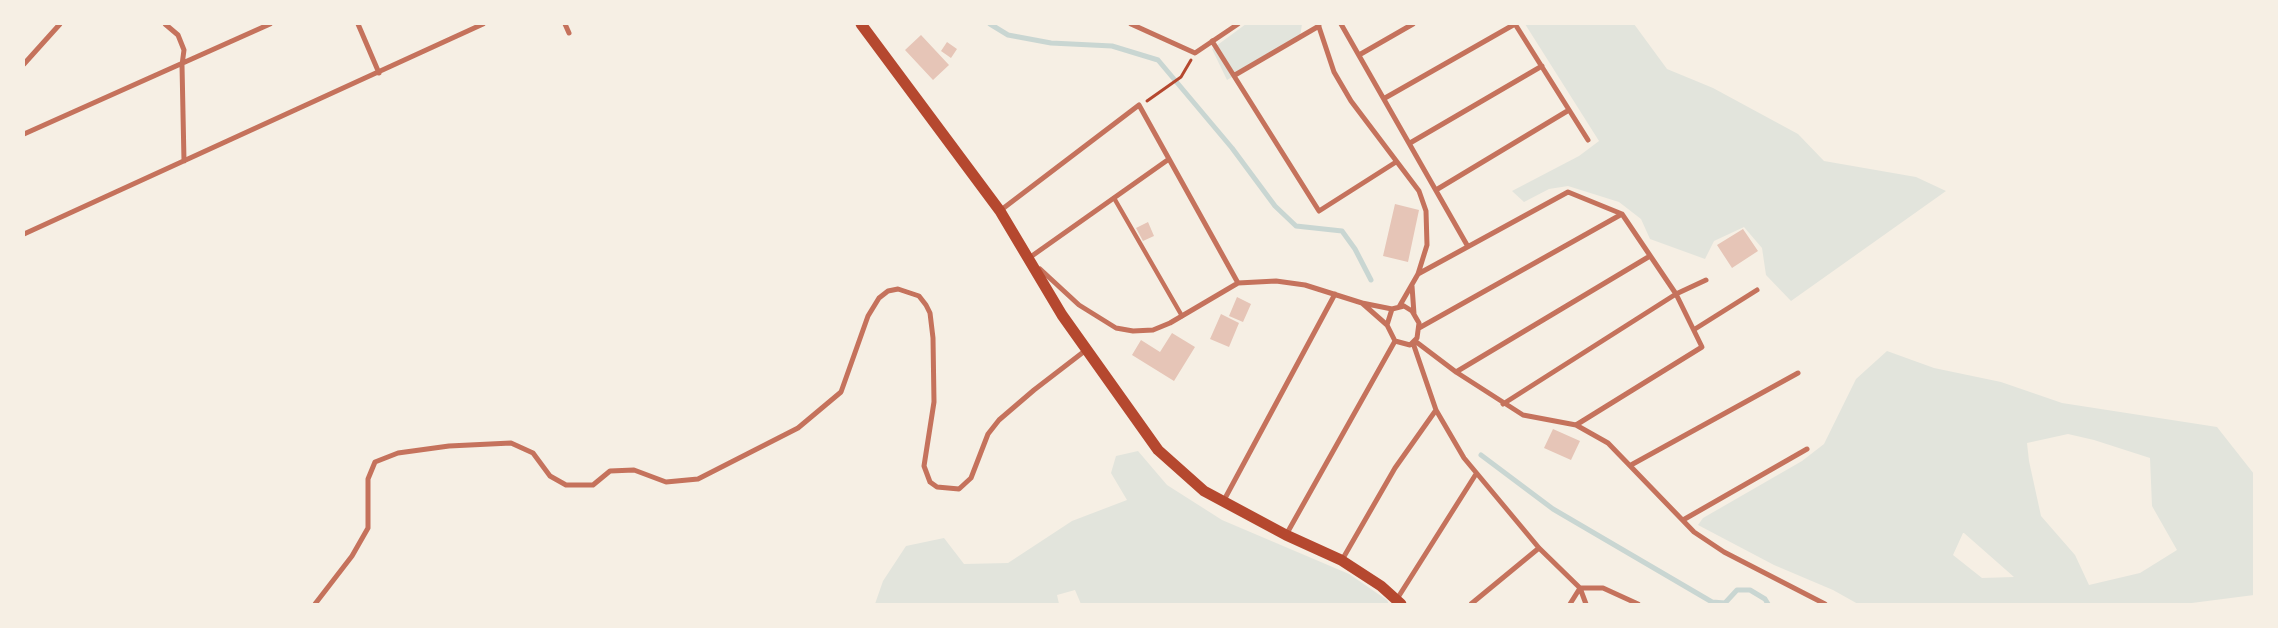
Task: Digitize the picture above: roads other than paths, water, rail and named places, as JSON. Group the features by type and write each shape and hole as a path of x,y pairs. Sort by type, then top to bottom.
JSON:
{"main road":[{"path":"861,24 1000,211 1062,315 1158,450 1189,479 1223,503 1341,560 1364,574 1399,602"}],"street":[{"path":"24,64 60,24"},
{"path":"164,24 178,35 184,50 182,65 184,160"},
{"path":"24,134 182,65 270,24"},
{"path":"358,24 378,73"},
{"path":"24,234 483,24"},
{"path":"565,24 569,33"},
{"path":"1131,24 1196,53 1238,24"},
{"path":"1341,24 1385,98 1467,245"},
{"path":"1359,55 1413,24"},
{"path":"1385,98 1515,24 1588,140"},
{"path":"1235,75 1318,25 1338,79 1351,102 1419,191 1426,211 1426,245 1418,274 1399,307"},
{"path":"1212,41 1319,211 1396,162"},
{"path":"1410,143 1542,66"},
{"path":"1000,211 1139,105 1238,283"},
{"path":"1436,190 1569,110"},
{"path":"1169,159 1029,258 1056,286 1074,300 1116,328 1133,331 1153,330 1182,316 1238,283 1276,281 1305,285 1362,303 1392,309 1399,307 1408,308 1414,314"},
{"path":"1418,274 1467,245 1568,192 1622,214 1676,294 1695,329 1702,347 1576,426"},
{"path":"1114,198 1182,316"},
{"path":"1419,328 1622,214"},
{"path":"1456,372 1650,256"},
{"path":"1502,404 1676,294 1706,280"},
{"path":"1412,286 1414,314 1419,328 1414,342 1436,410 1464,458 1476,474 1539,548 1580,588 1586,604"},
{"path":"315,604 352,556 368,528 368,479 376,462 398,453 449,446 511,443 532,453 550,476 566,485 593,485 610,471 634,470 666,482 698,478 798,428 841,392 868,316 879,298 888,291 898,289 919,296 930,314 933,338 934,402 924,466 930,482 937,487 959,489 971,478 988,434 998,420 1086,350"},
{"path":"1695,329 1758,290"},
{"path":"1223,503 1335,294"},
{"path":"1362,303 1388,325 1395,341 1406,345 1414,342"},
{"path":"1388,325 1392,309"},
{"path":"1286,535 1395,341"},
{"path":"1414,342 1502,404 1523,415 1576,426 1608,443 1694,532 1724,552 1825,604"},
{"path":"1631,465 1798,373"},
{"path":"1341,560 1395,468 1436,410"},
{"path":"1682,520 1806,449"},
{"path":"1399,602 1476,474"},
{"path":"1471,604 1539,548"},
{"path":"1570,604 1580,588"},
{"path":"1580,588 1603,588 1638,604"}],"waterway":[{"path":"990,24 1008,35 1051,43 1112,46 1158,60 1232,148 1275,206 1296,226 1342,231 1355,249 1371,280"},
{"path":"1481,455 1553,509 1712,602 1725,603 1737,590 1750,590 1765,599 1768,604"}]}
